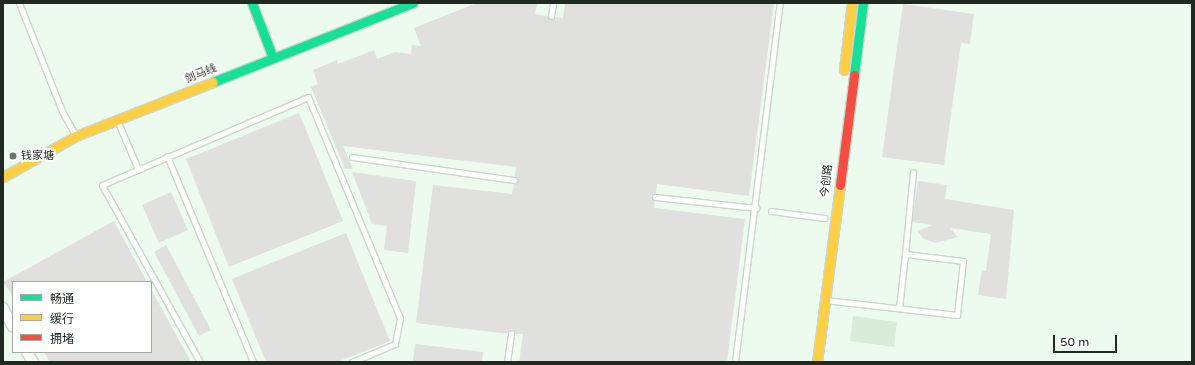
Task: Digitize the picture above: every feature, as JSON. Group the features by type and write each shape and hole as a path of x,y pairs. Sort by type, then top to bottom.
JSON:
{"main road":[{"path":"252,3 273,58"},
{"name":"剑马线","path":"3,178 76,136 413,3"},
{"path":"842,80 852,3"},
{"name":"今创路","path":"817,362 863,3"},
{"path":"809,362 822,241"}],"street":[{"path":"3,308 12,325"},
{"path":"28,353 32,362"}],"lane":[{"path":"19,3 62,111 76,136"},
{"path":"551,16 553,3"},
{"path":"735,362 756,208 780,3"},
{"path":"200,362 102,185 308,97 400,318 395,344 352,362"},
{"path":"117,120 138,169"},
{"path":"167,156 253,362"},
{"path":"352,157 514,180"},
{"path":"898,308 913,172"},
{"path":"655,197 756,208"},
{"path":"772,211 825,218"},
{"path":"824,300 957,315 963,261 905,254"},
{"path":"507,362 511,333"}],"green space":[{"path":"853,316 897,322 894,347 850,341"}],"building":[{"path":"477,3 537,3 535,14 547,16 551,20 555,17 563,18 565,3 774,3 749,196 657,184 656,193 651,196 655,201 654,208 745,219 727,362 519,362 523,334 515,334 512,329 507,333 501,333 416,323 433,185 512,194 514,184 518,181 515,176 516,167 343,146 353,169 345,169 311,87 318,84 313,70 337,60 338,64 374,50 377,59 395,52 411,54 412,45 421,46 414,28"},
{"path":"903,4 974,14 970,44 961,43 944,165 882,157"},
{"path":"299,113 343,221 229,267 186,159"},
{"path":"352,172 416,181 408,253 384,250 387,226 372,224"},
{"path":"918,181 947,185 945,199 1014,210 1006,299 978,295 982,270 986,271 991,234 950,228 958,237 935,243 924,239 917,231 933,225 912,222"},
{"path":"171,192 188,230 159,243 142,205"},
{"path":"114,221 146,281 12,281 12,295 3,282"},
{"path":"346,233 390,341 337,362 266,362 232,279"},
{"path":"166,245 211,330 199,336 154,252"},
{"path":"152,291 191,362 50,362 45,353 152,353"},
{"path":"415,344 483,352 482,362 413,362"}],"traffic: fast":[{"path":"252,3 273,58"},
{"path":"213,82 413,3"},
{"path":"854,75 863,3"}],"traffic: slow":[{"path":"844,70 852,3"},
{"path":"3,177 76,136 213,82"},
{"path":"817,362 840,185"}],"traffic: jam":[{"path":"840,185 854,75"}],"place":[{"name":"钱家塘","path":"13,156"}]}
